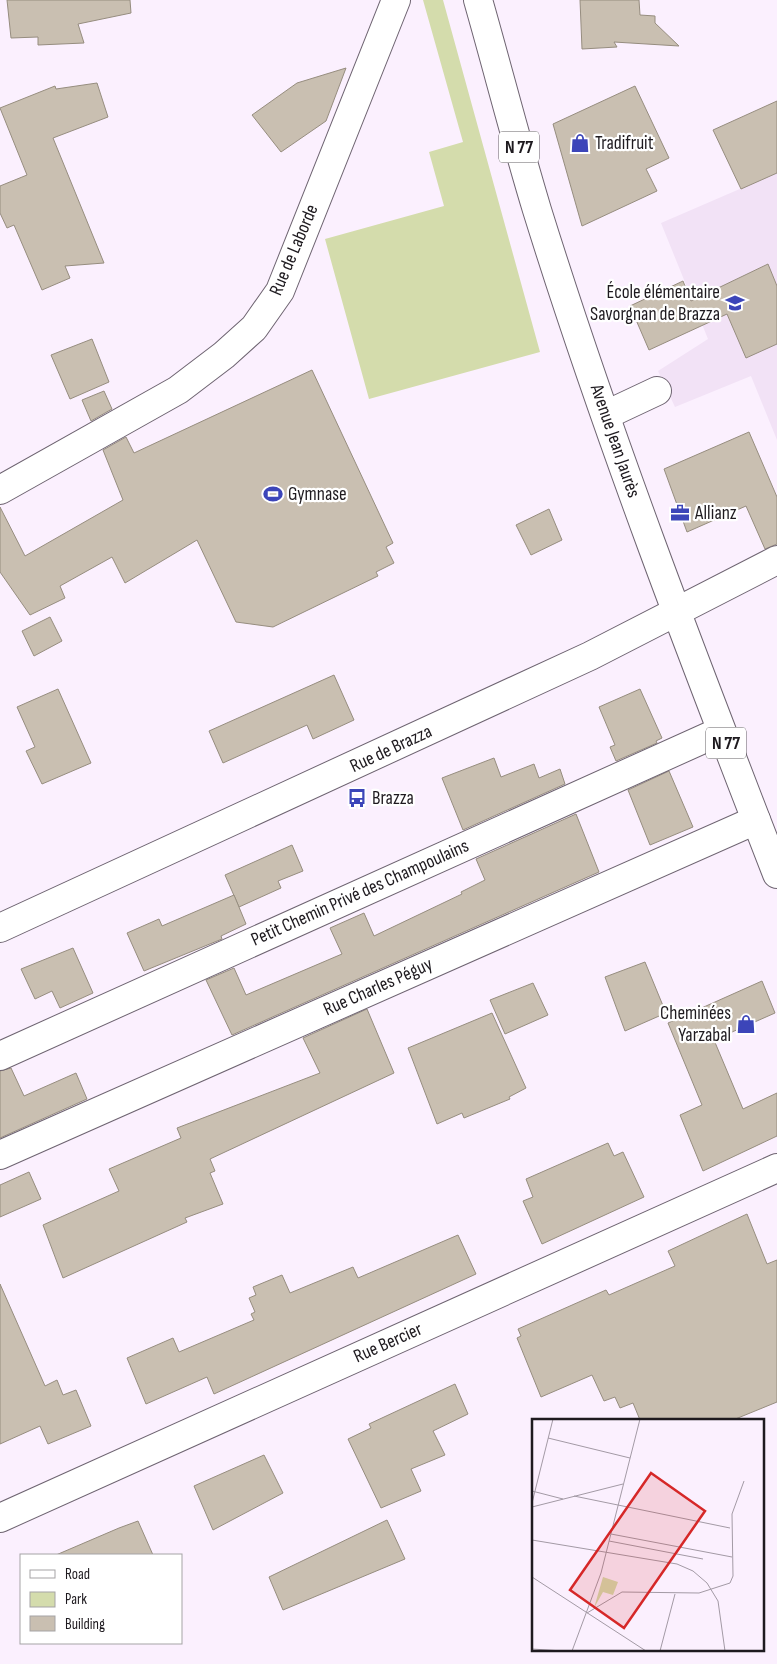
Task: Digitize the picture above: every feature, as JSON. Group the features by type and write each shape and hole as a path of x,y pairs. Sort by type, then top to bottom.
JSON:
{"street":[{"name":"Rue de Laborde","path":"0,490 178,390 224,355 254,328 280,291 396,0"},
{"name":"Avenue Jean Jaurès","path":"478,0 537,210 606,415 676,611 777,874"},
{"path":"606,415 657,391"},
{"name":"Rue de Brazza","path":"0,928 590,656 777,560"},
{"name":"Petit Chemin Privé des Champoulains","path":"0,1056 721,731"},
{"name":"Rue Charles Péguy","path":"0,1155 756,820"},
{"name":"Rue Bercier","path":"0,1518 777,1168"}],"shaded area":[{"name":"École élémentaire Savorgnan de Brazza","path":"777,173 777,440 751,376 675,407 658,371 708,339 661,223"}],"green space":[{"path":"423,0 443,0 540,352 369,399 325,239 444,206 429,152 463,142"}],"building":[{"path":"7,0 130,0 131,13 78,24 84,43 38,45 38,37 11,38"},
{"path":"580,0 639,0 640,15 655,16 655,23 679,46 614,42 617,47 582,49"},
{"path":"346,68 326,121 281,152 252,115 297,83"},
{"path":"97,83 108,117 53,138 104,263 65,266 70,278 42,290 14,225 7,228 0,213 0,186 27,175 0,108 55,86 56,89"},
{"path":"635,86 669,158 646,169 657,191 582,226 553,124"},
{"path":"777,101 777,173 741,189 713,130"},
{"path":"768,264 777,286 777,344 746,358 727,314 649,350 630,306 683,281 691,301"},
{"path":"92,339 109,382 70,399 51,355"},
{"name":"Gymnase","path":"312,370 393,543 386,547 394,563 376,572 378,576 273,627 236,622 197,540 125,583 112,557 60,586 65,598 30,615 0,572 0,507 25,556 123,500 103,450 126,437 134,453"},
{"path":"104,391 112,409 91,421 82,400"},
{"path":"749,432 777,497 777,544 765,549 746,506 687,532 664,469"},
{"path":"549,509 562,540 531,555 516,525"},
{"path":"50,617 62,641 34,656 22,631"},
{"path":"334,675 354,720 313,739 307,725 223,763 209,731"},
{"path":"58,689 91,763 42,784 26,751 35,747 17,707"},
{"path":"640,689 662,738 656,741 657,743 616,761 610,747 615,745 599,707"},
{"path":"494,758 501,777 534,764 539,778 560,769 565,784 463,830 442,778"},
{"path":"669,771 693,827 650,845 628,790"},
{"path":"576,814 599,872 232,1035 206,980 234,968 246,995 342,954 330,928 364,913 374,936 462,894 461,892 485,880 476,859"},
{"path":"292,845 303,871 278,881 281,888 239,907 225,875"},
{"path":"234,895 246,924 221,936 222,939 144,971 127,933 159,919 162,926"},
{"path":"73,948 93,993 60,1008 52,991 35,999 21,969"},
{"path":"645,962 666,1013 625,1031 605,977"},
{"path":"762,981 775,1013 714,1040 743,1109 777,1093 777,1136 703,1171 680,1115 702,1105 668,1023"},
{"path":"533,983 548,1015 505,1034 490,1000"},
{"path":"367,1009 394,1073 210,1159 215,1171 210,1173 223,1204 185,1218 187,1222 63,1278 43,1225 119,1191 109,1169 181,1138 177,1128 320,1073 303,1038"},
{"path":"492,1013 526,1088 509,1097 510,1099 464,1118 462,1113 437,1124 408,1048"},
{"path":"11,1068 24,1096 76,1073 87,1099 0,1138 0,1071"},
{"path":"608,1143 614,1156 623,1152 644,1197 542,1244 523,1201 533,1197 526,1179"},
{"path":"29,1172 41,1199 0,1217 0,1185"},
{"path":"747,1214 767,1264 777,1260 777,1402 735,1419 640,1419 633,1403 620,1408 615,1397 604,1401 592,1375 541,1397 517,1338 521,1336 518,1329 606,1290 609,1295 675,1266 668,1251"},
{"path":"458,1235 476,1274 214,1394 207,1377 146,1404 127,1358 173,1338 179,1352 254,1320 251,1314 255,1312 249,1298 256,1295 253,1287 282,1275 290,1293 353,1267 358,1278"},
{"path":"0,1284 45,1386 57,1380 63,1395 76,1390 91,1426 48,1444 40,1426 0,1444"},
{"path":"455,1384 468,1414 433,1431 445,1455 411,1469 421,1491 381,1508 348,1439 371,1428 369,1424"},
{"path":"264,1455 283,1493 213,1530 194,1486"},
{"path":"387,1520 405,1559 283,1610 269,1577"},
{"path":"138,1521 153,1554 58,1554"}],"place":[{"name":"Tradifruit","path":"580,143"},
{"name":"École élémentaire Savorgnan de Brazza","path":"735,303"},
{"name":"Gymnase","path":"273,494"},
{"name":"Allianz","path":"680,513"},
{"name":"Brazza","path":"357,798"},
{"name":"Cheminées Yarzabal","path":"746,1024"}]}
